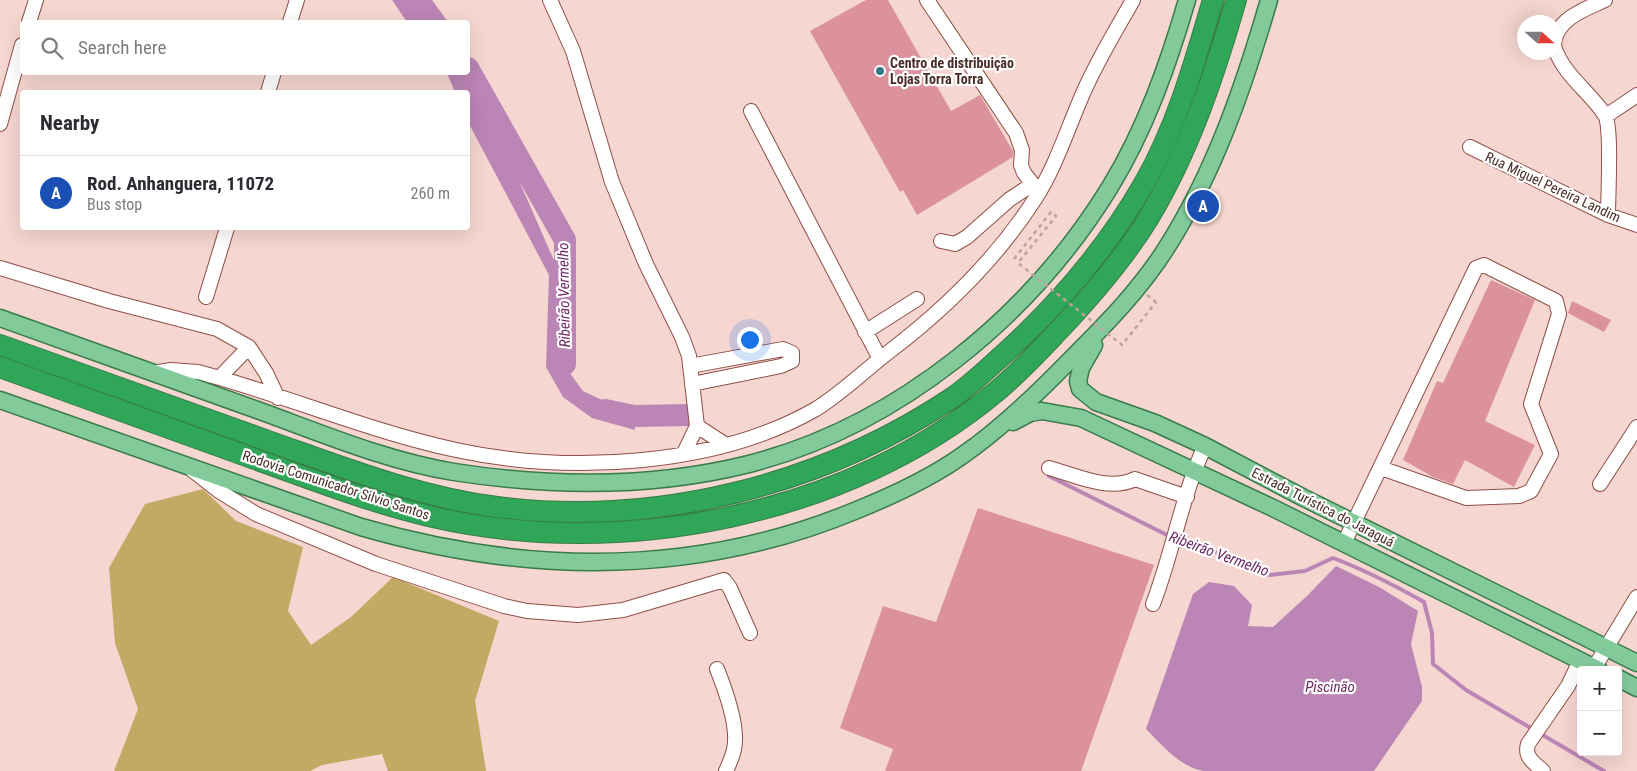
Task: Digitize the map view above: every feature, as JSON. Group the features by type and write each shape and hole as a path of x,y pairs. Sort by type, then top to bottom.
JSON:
{"highway":[{"name":"Rodovia Comunicador Silvio Santos","path":"0,346 369,476 436,495 495,507 602,511 660,507 721,496 776,482 816,469 865,448 940,406 986,371 1049,311 1098,254 1146,181 1188,84 1213,0"},
{"name":"Rodovia Comunicador Silvio Santos","path":"0,367 345,490 433,517 500,527 573,534 632,532 765,509 799,499 871,470 948,427 995,393 1087,301 1145,223 1177,166 1208,92 1236,0"}],"main road":[{"path":"0,318 372,452 450,471 512,480 565,483 642,481 743,465 796,448 840,430 906,395 957,360 1000,321 1058,260 1108,190 1132,146 1155,95 1187,0"},
{"path":"0,400 361,527 413,542 550,562 634,561 718,553 812,529 904,490 961,456 990,435 1046,384 1112,318 1138,288 1166,249 1205,181 1230,122 1270,0"},
{"name":"Estrada Turística do Jaraguá","path":"1112,318 1081,368 1078,381 1080,389 1096,402 1155,423 1205,446 1354,523 1637,663"},
{"name":"Estrada Turística do Jaraguá","path":"990,435 1030,413 1052,411 1081,418 1194,469 1591,666"},
{"path":"1622,680 1637,688"}],"street":[{"path":"30,20 36,0"},
{"path":"291,20 297,0"},
{"path":"550,0 574,51 612,182 646,264 682,337 690,366 697,426 684,453"},
{"path":"927,0 1016,133 1022,150 1021,165 1036,188"},
{"path":"152,372 181,370 198,372 372,428 457,451 537,461 619,461 684,453 726,445 772,430 818,408 915,332 964,287 998,247 1036,188 1050,173 1097,64 1133,0"},
{"path":"1562,26 1567,20 1606,0"},
{"path":"0,124 20,51"},
{"path":"1561,60 1574,79 1606,116 1608,136 1608,215"},
{"path":"269,90 273,75"},
{"path":"1606,116 1637,95"},
{"path":"752,111 880,359"},
{"name":"Rua Miguel Pereira Landim","path":"1470,147 1608,215 1637,225"},
{"path":"941,242 955,244 967,237 1010,199 1036,188"},
{"path":"206,297 226,230"},
{"path":"1344,543 1476,268 1484,265 1556,301 1559,314 1531,404 1552,454 1532,491 1526,495 1466,498 1381,468"},
{"path":"0,268 109,302 217,329 249,347 266,372 278,398"},
{"path":"865,332 917,299"},
{"path":"220,378 249,347"},
{"path":"690,366 783,349 792,353 792,361 781,366 692,384"},
{"path":"697,426 726,445"},
{"path":"1600,484 1637,426"},
{"path":"1153,604 1164,577 1194,469 1205,446"},
{"path":"188,466 219,491 256,514 376,564 504,606 551,614 578,615 623,610 721,579 730,588 750,633"},
{"path":"1049,468 1110,484 1126,483 1135,479 1187,497"},
{"path":"1591,666 1637,597"},
{"path":"717,669 726,696 735,748 726,771"},
{"path":"1543,771 1528,757 1526,750 1528,744 1568,686 1577,678"}],"path":[{"path":"1014,259 1051,212 1056,216 1018,263 1122,345 1156,302"}],"shaded area":[{"path":"203,489 236,521 303,547 288,611 311,645 351,617 393,577 499,621 475,701 486,771 388,771 382,754 322,765 310,771 114,771 138,709 115,643 109,568 145,504"}],"water":[{"path":"392,0 432,0 447,20 406,20"},
{"name":"Ribeirão Vermelho","path":"470,69 559,272 569,372 583,391 604,401 633,407 635,430 592,418 563,397 546,367 549,275 470,126 470,90 454,90 448,75 470,75"},
{"name":"Piscinão","path":"1336,566 1379,587 1418,611 1411,644 1422,687 1422,701 1374,771 1203,771 1186,765 1179,760 1146,729 1193,594 1209,582 1234,586 1252,605 1248,626 1273,627"}],"building":[{"name":"Centro de distribuição Lojas Torra Torra","path":"866,0 888,0 951,111 980,95 1013,151 1013,157 917,215 903,190 900,192 810,31"},
{"path":"1491,280 1535,300 1485,421 1535,445 1514,487 1465,460 1453,484 1433,477 1403,460 1437,381 1443,383"},
{"path":"1572,301 1611,320 1604,332 1568,313"},
{"path":"978,508 1154,565 1081,771 885,771 893,749 840,728 883,606 936,622"}],"waterway":[{"name":"Ribeirão Vermelho","path":"470,72 565,240 565,364"},
{"name":"Ribeirão Vermelho","path":"605,410 634,416 689,415"},
{"name":"Ribeirão Vermelho","path":"1049,476 1171,537"},
{"name":"Ribeirão Vermelho","path":"1177,540 1213,551 1269,575 1305,571 1333,558 1402,590 1424,602 1432,633 1433,664 1466,690 1604,771"}],"place":[{"name":"Centro de distribuição Lojas Torra Torra","path":"880,71"},
{"name":"Rod. Anhanguera, 11072","path":"1203,206"}]}
